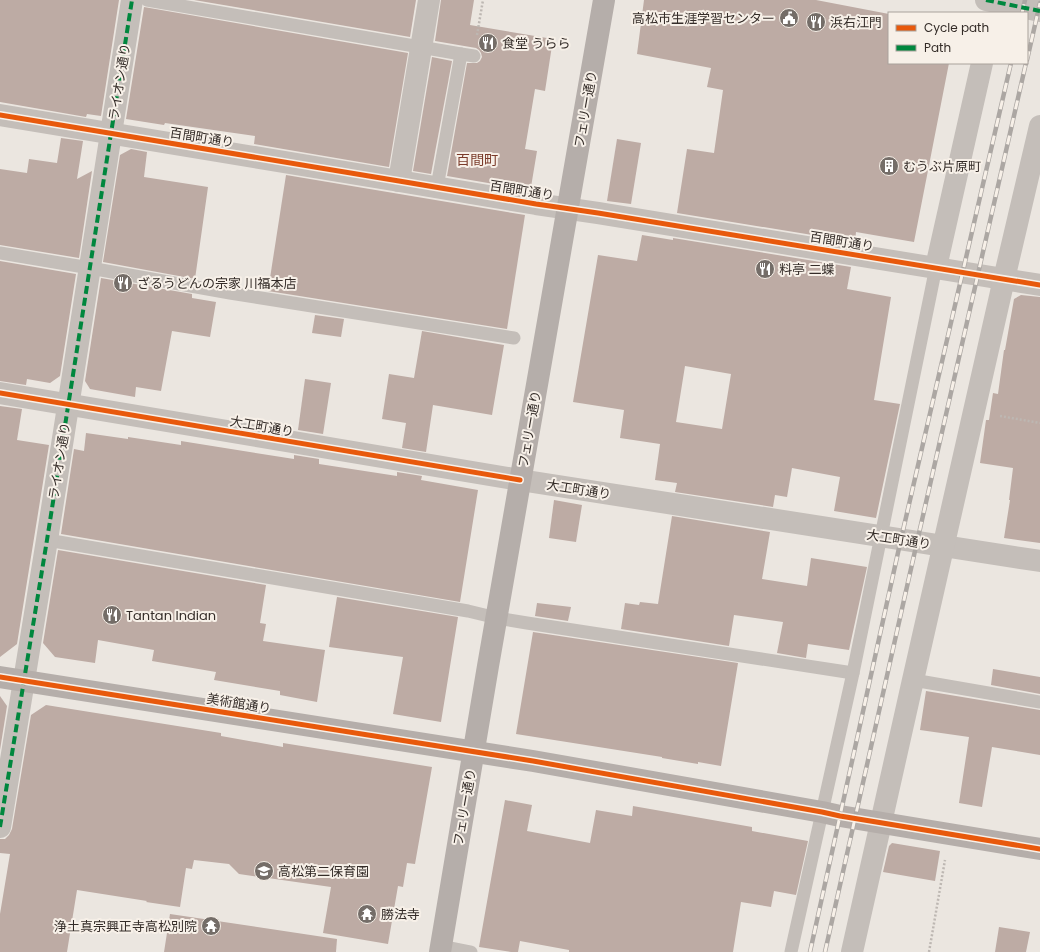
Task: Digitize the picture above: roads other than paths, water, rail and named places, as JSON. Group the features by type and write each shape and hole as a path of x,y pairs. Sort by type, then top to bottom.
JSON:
{"street":[{"name":"ライオン通り","path":"1,818 47,540 132,0"},
{"path":"399,181 429,0"},
{"name":"フェリー通り","path":"440,949 604,0"},
{"path":"992,5 1040,11"},
{"path":"936,268 982,64"},
{"name":"百間町通り","path":"0,115 437,188 1040,285"},
{"path":"852,952 943,546 1040,126"},
{"name":"大工町通り","path":"0,393 520,480 1040,561"},
{"name":"美術館通り","path":"0,676 555,764 840,816 1040,849"}],"lane":[{"path":"147,0 467,55 437,188"},
{"path":"0,253 238,294 514,338"},
{"path":"790,952 853,673 936,268"},
{"path":"47,540 468,611 497,618 853,673"},
{"path":"913,680 1040,702"},
{"path":"440,949 471,952"}],"railway":[{"path":"1022,12 1025,0"},
{"path":"1028,56 1040,3"},
{"path":"810,952 901,539 1011,64"},
{"path":"825,952 1026,64"}],"place":[{"name":"高松市生涯学習センター","path":"789,18"},
{"name":"浜右江門","path":"816,22"},
{"name":"食堂 うらら","path":"488,43"},
{"name":"むうぶ片原町","path":"889,166"},
{"name":"料亭 二蝶","path":"765,269"},
{"name":"ざるうどんの宗家 川福本店","path":"123,283"},
{"name":"Tantan Indian","path":"112,615"},
{"name":"高松第二保育園","path":"264,871"},
{"name":"勝法寺","path":"367,914"},
{"name":"浄土真宗興正寺高松別院","path":"211,926"}],"district":[{"name":"百間町","path":"477,160"}]}
